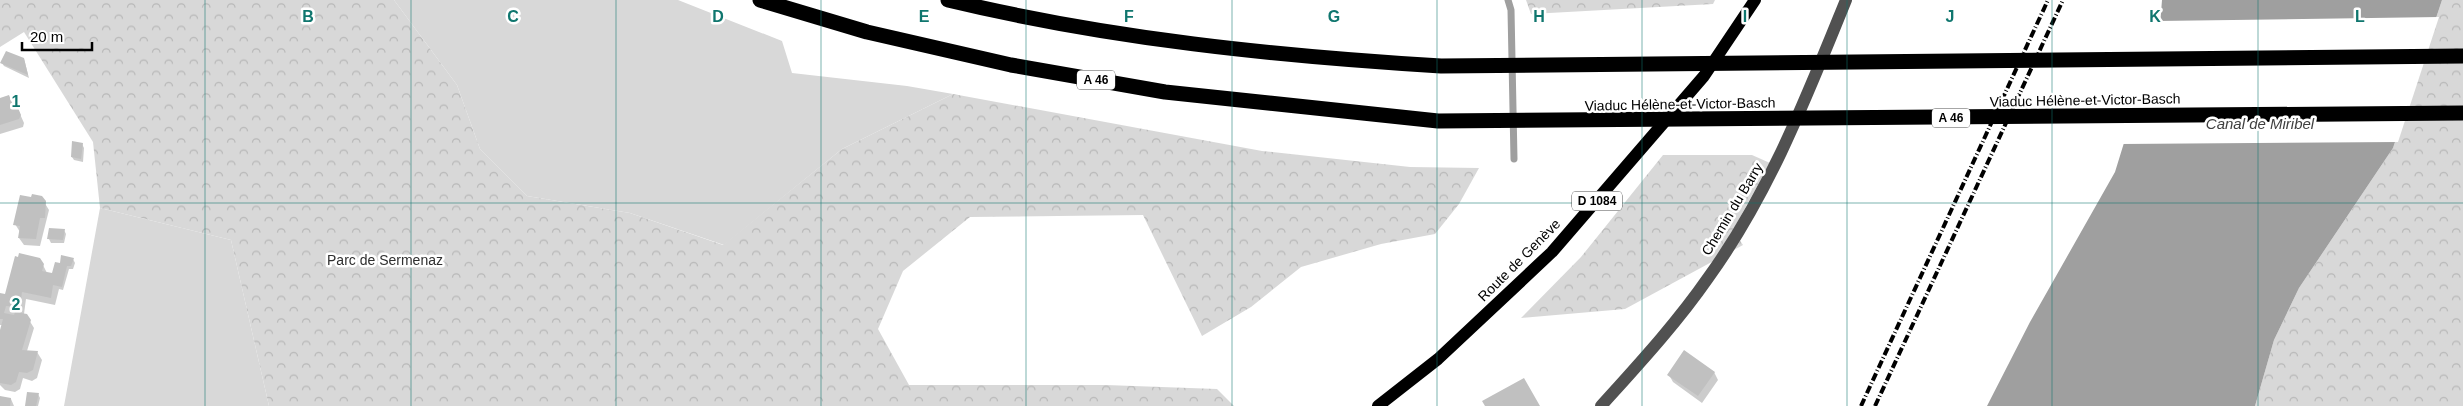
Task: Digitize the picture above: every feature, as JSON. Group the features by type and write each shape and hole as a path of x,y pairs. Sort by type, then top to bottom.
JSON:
{"highway":[{"name":"Viaduc Hélène-et-Victor-Basch","path":"760,0 867,32 1021,67 1165,92 1438,122 2463,113"},
{"path":"948,0 1143,37 1327,59 1442,66 2463,56"}],"main road":[{"name":"Route de Genève","path":"1378,406 1438,359 1552,252 1704,76 1755,0"}],"street":[{"name":"Chemin du Barry","path":"1601,406 1658,343 1709,278 1750,211 1777,161 1846,0"}],"green space":[{"name":"Parc de Sermenaz","path":"0,0 394,0 457,85 480,149 527,196 630,213 723,245 842,149 953,94 1262,151 1410,167 1479,168 1459,204 1435,234 1381,244 1301,267 1251,307 1202,336 1143,215 970,217 903,271 878,329 909,385 1106,385 1217,389 1234,406 269,406 231,240 100,208 93,142 24,32 0,47"},
{"path":"394,0 678,0 782,41 792,73 907,86 953,94 842,149 724,245 630,213 527,196 480,149 457,85"},
{"path":"1526,0 1715,0 1713,4 1531,14"},
{"path":"2442,0 2463,0 2463,406 2255,406 2274,340 2299,288 2393,148"},
{"path":"1663,155 1752,155 1770,163 1733,230 1743,245 1625,309 1521,318 1581,257"},
{"path":"100,208 231,240 269,406 64,406"}],"water":[{"name":"Canal de Miribel","path":"2162,0 2442,0 2393,148 2299,288 2274,340 2255,406 1987,406 2030,322 2115,172 2160,26"}],"pier":[{"path":"2439,17 2398,142 2121,144 2158,21"}],"building":[{"path":"6,51 24,58 28,75 0,63"},
{"path":"9,95 13,105 16,103 21,115 19,119 0,125 0,98"},
{"path":"72,141 83,143 81,159 71,157"},
{"path":"32,194 42,196 46,201 45,218 40,218 36,239 18,238 20,226 13,225 20,195 31,197"},
{"path":"49,228 65,229 63,240 47,239"},
{"path":"19,253 40,258 44,264 42,271 52,273 55,262 60,263 61,255 74,258 71,266 67,266 62,287 53,285 51,298 22,292 20,307 6,306 4,313 14,315 15,312 27,314 31,320 22,350 38,351 33,370 27,373 19,372 16,382 11,385 0,383 0,330 3,319 0,319 0,293 5,294 15,256 18,257"},
{"path":"1684,350 1715,372 1698,396 1667,375"},
{"path":"1524,378 1540,406 1485,406 1482,401"},
{"path":"27,392 39,393 36,406 25,406"},
{"path":"0,396 11,398 10,406 0,406"}],"waterway":[{"path":"1508,0 1511,10 1514,159"}],"railway":[{"path":"1861,406 2048,0"},
{"path":"1875,406 2063,0"}]}
